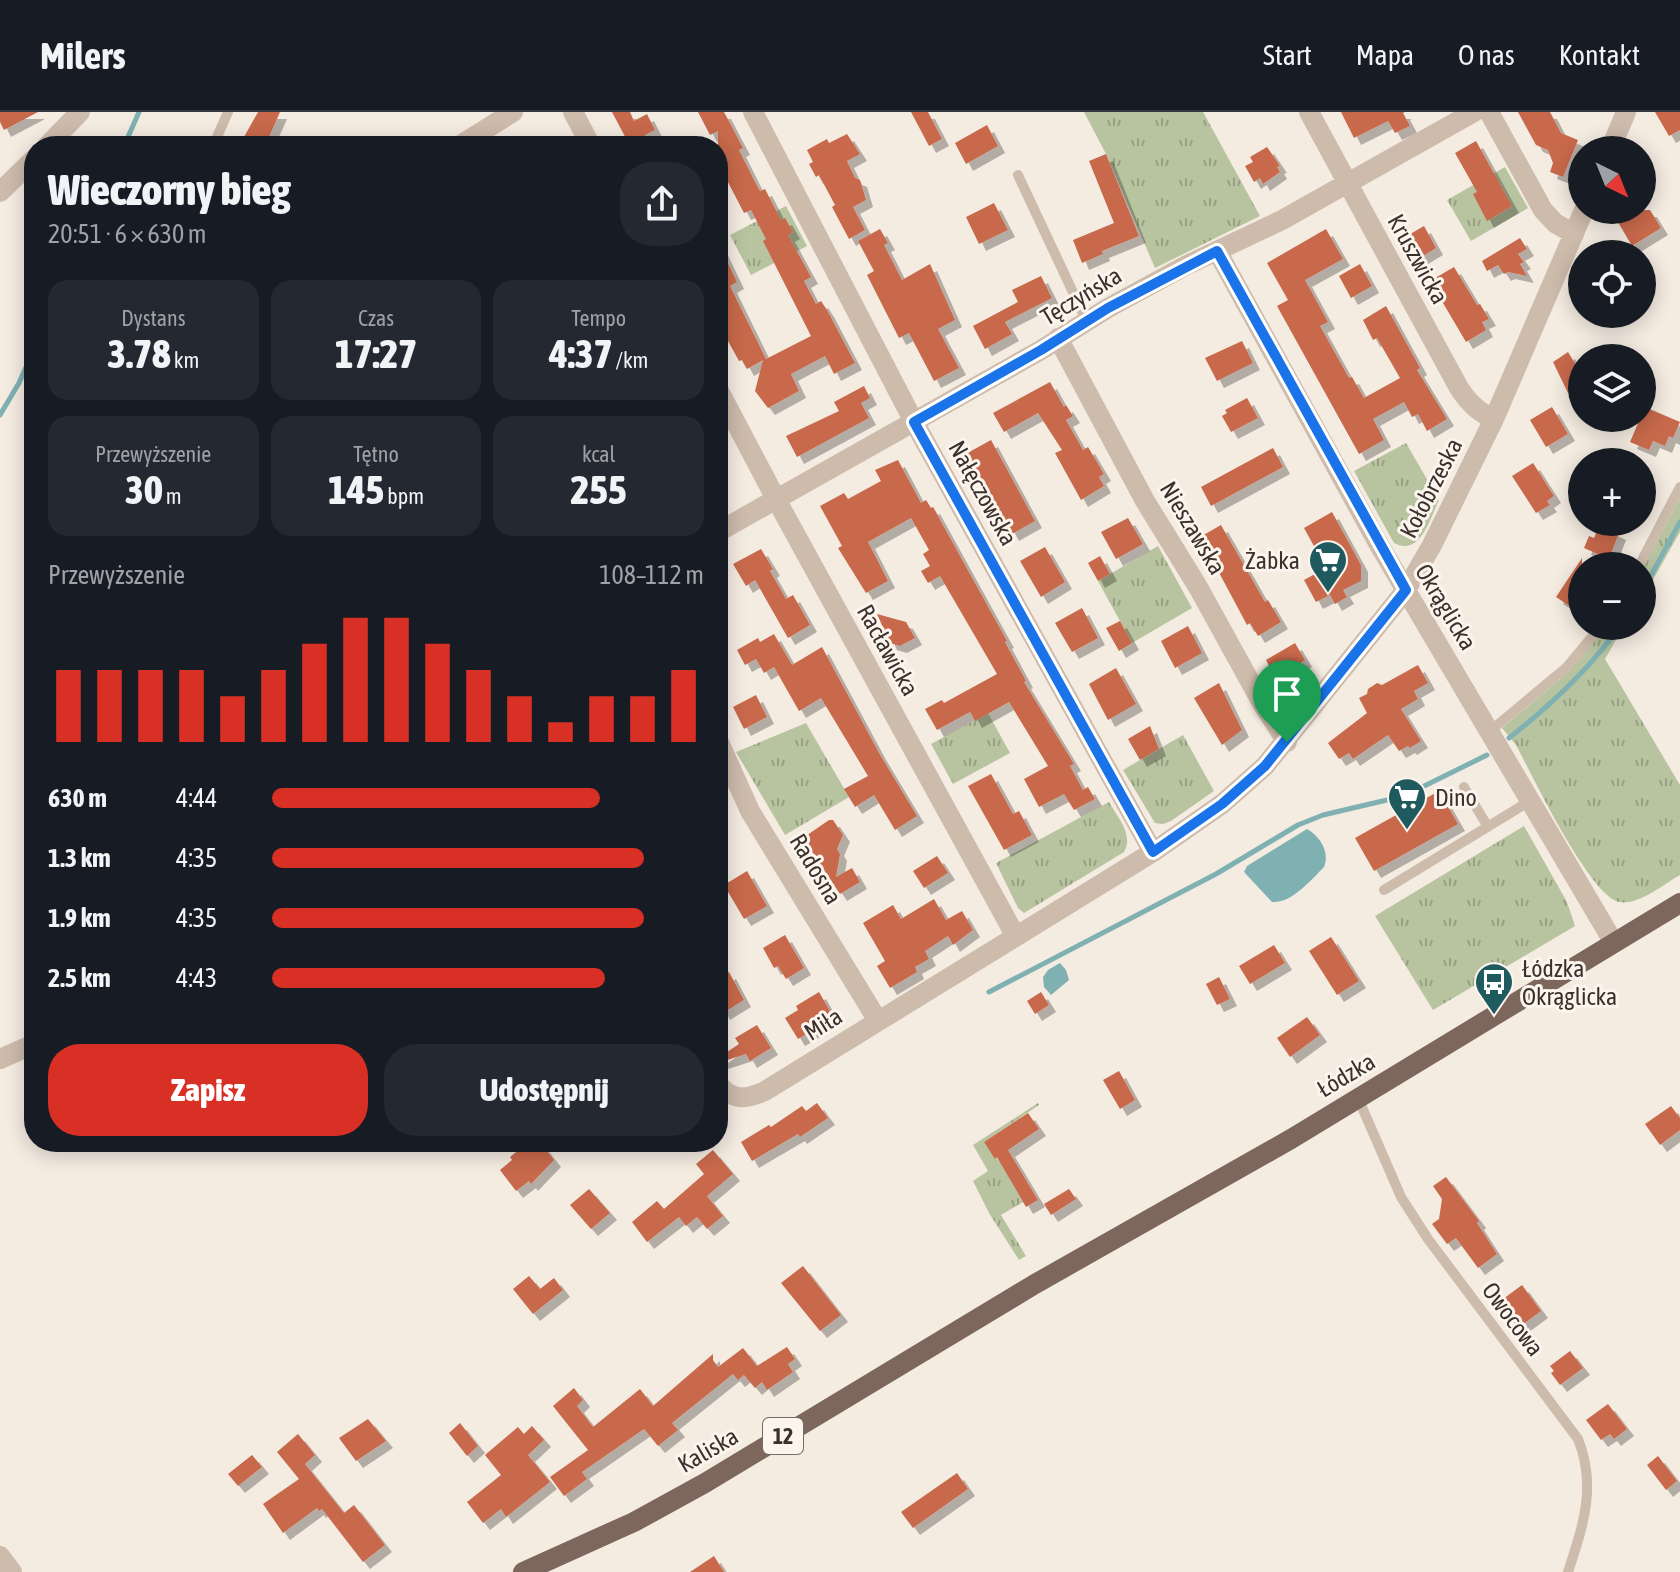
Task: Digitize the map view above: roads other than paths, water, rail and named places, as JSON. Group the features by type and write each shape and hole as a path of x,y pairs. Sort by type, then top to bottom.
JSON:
{"main road":[{"name":"Łódzka","path":"1035,1284 1358,1098 1680,903"},
{"name":"Kaliska","path":"523,1572 634,1522 705,1483 1035,1284"}],"street":[{"path":"57,136 80,112"},
{"path":"474,136 513,112"},
{"path":"573,112 586,136"},
{"name":"Nałęczowska","path":"753,112 914,422 1153,852"},
{"name":"Kruszwicka","path":"1309,112 1459,388 1468,402 1494,419"},
{"name":"Tęczyńska","path":"728,526 914,422 1086,320 1282,220 1474,112"},
{"path":"1489,112 1548,217 1574,234"},
{"path":"1616,136 1626,112"},
{"path":"0,192 24,169"},
{"name":"Kołobrzeska","path":"955,973 1153,852 1245,786 1287,742 1406,590 1451,509 1494,419 1578,224"},
{"name":"Okrąglicka","path":"1217,251 1406,590 1614,943"},
{"name":"Nieszawska","path":"1058,338 1145,501 1287,742"},
{"name":"Racławicka","path":"728,408 1015,935"},
{"name":"Radosna","path":"728,772 878,1021"},
{"name":"Miła","path":"728,1095 740,1099 751,1097 955,973"},
{"path":"0,1059 24,1048"},
{"path":"0,1556 12,1572"}],"lane":[{"path":"217,136 228,112"},
{"path":"1018,175 1086,320"},
{"path":"1646,552 1680,487"},
{"path":"1489,732 1567,667 1589,640"},
{"path":"1464,787 1488,827"},
{"path":"1384,890 1530,801"},
{"name":"Owocowa","path":"1358,1098 1401,1197 1437,1251 1578,1439 1584,1455 1588,1489 1584,1524 1568,1572"}],"water":[{"path":"1307,829 1323,845 1326,856 1324,867 1293,895 1272,902 1244,872 1247,866"},
{"path":"1060,963 1069,980 1051,995 1044,987 1043,977"}],"waterway":[{"path":"128,136 139,112"},
{"path":"0,415 24,372"},
{"path":"1656,566 1680,522"},
{"path":"1509,738 1569,686 1609,640"},
{"path":"989,992 1216,874 1298,825 1323,815 1404,796 1487,755"}],"place":[{"name":"Żabka","path":"1328,594"},
{"name":"Dino","path":"1407,831"},
{"name":"Łódzka Okrąglicka","path":"1494,1016"}]}
